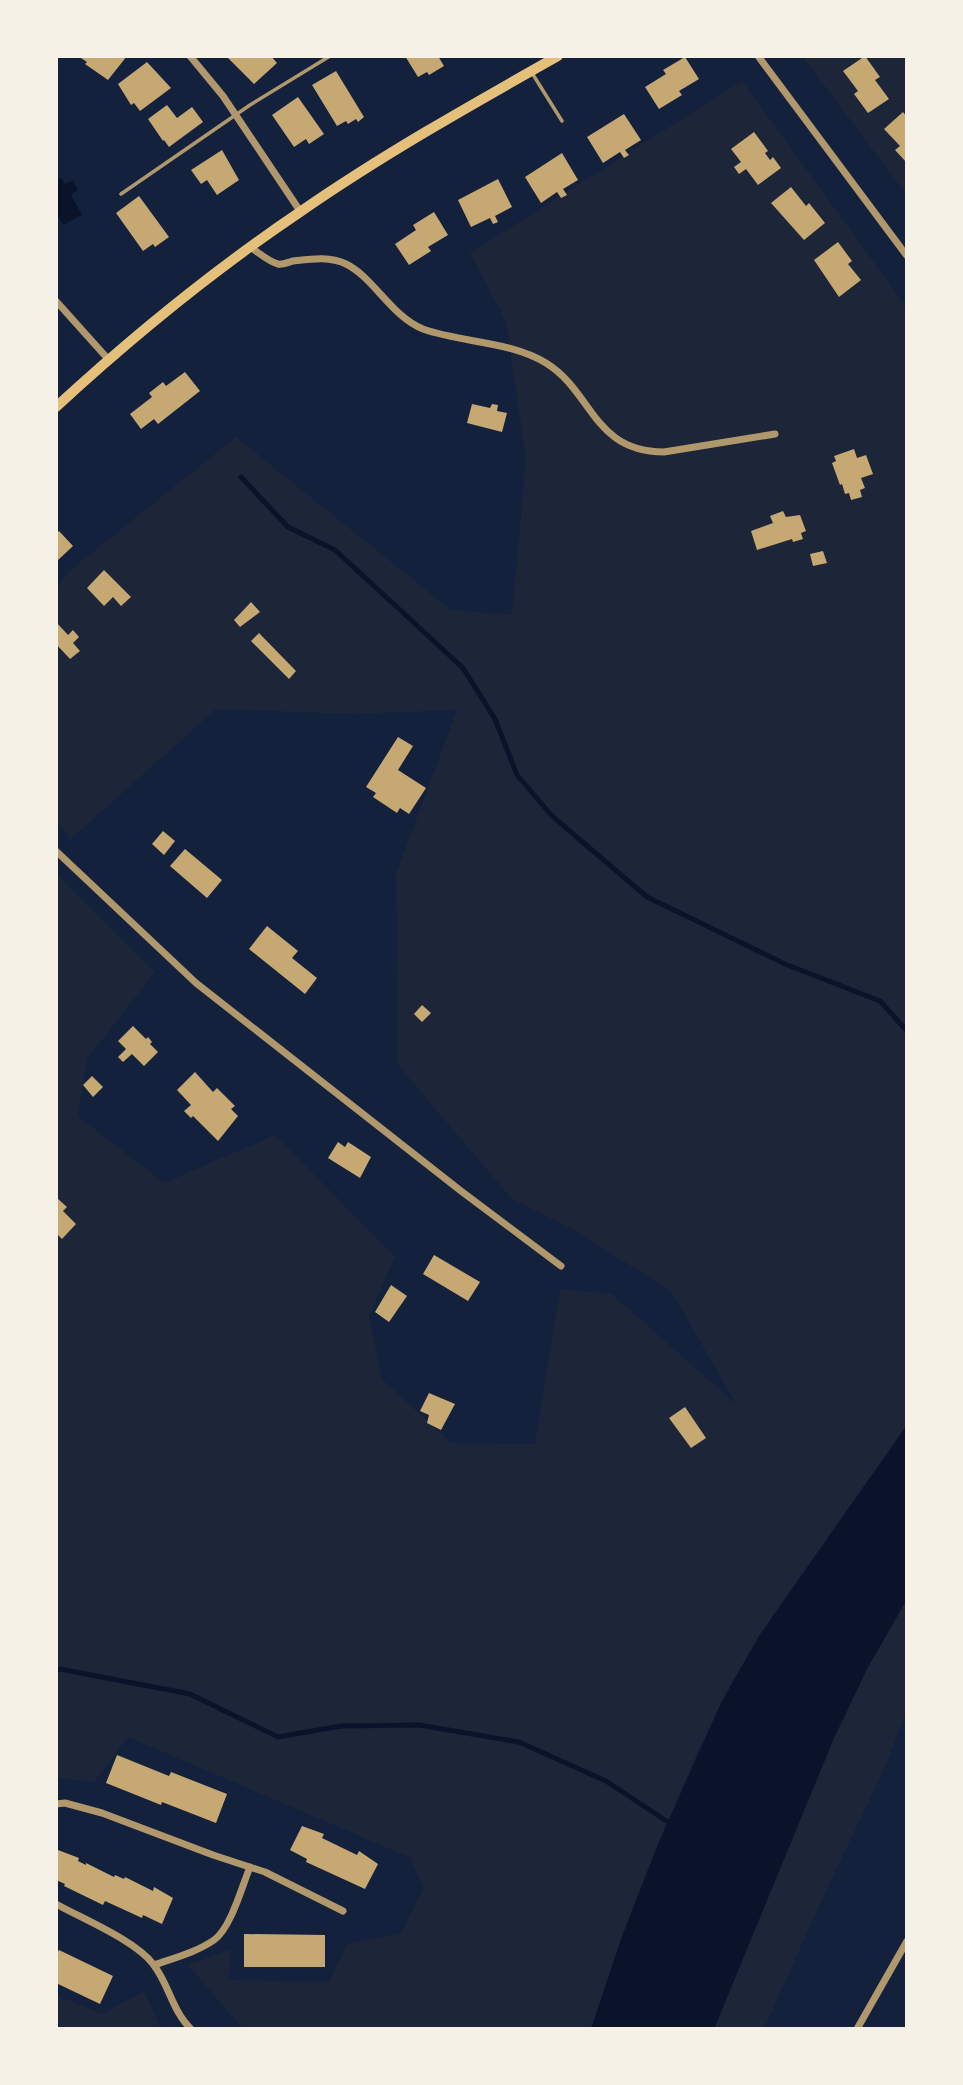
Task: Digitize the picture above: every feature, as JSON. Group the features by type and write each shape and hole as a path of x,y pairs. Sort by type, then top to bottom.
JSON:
{"main road":[{"path":"56,407 108,359 300,211 393,152 558,56"}],"street":[{"path":"190,56 236,115 300,211"},
{"path":"761,57 907,256"},
{"path":"250,247 278,264 318,258 348,265 400,314 423,328 537,358 563,376 598,423 615,438 632,447 648,452 664,452 775,434"},
{"path":"56,301 108,359"},
{"path":"56,851 196,983 561,1266"},
{"path":"56,1804 65,1803 102,1813 265,1872 343,1911"},
{"path":"154,1965 181,1956 215,1939 225,1927 250,1867"},
{"path":"56,1904 140,1950 154,1965 181,2020 191,2029"},
{"path":"857,2029 907,1941"}],"lane":[{"path":"121,194 236,115 330,56"},
{"path":"531,71 562,121"}],"shaded area":[{"path":"802,56 907,56 907,195"},
{"path":"742,81 907,308 907,1425 773,1615 733,1680 699,1749 658,1844 621,1939 591,2029 243,2029 188,1965 231,1949 228,1980 329,1982 347,1944 401,1933 423,1889 411,1858 128,1737 94,1782 56,1778 56,873 155,972 87,1059 78,1116 164,1183 275,1135 395,1257 369,1316 382,1379 451,1443 535,1444 560,1289 612,1294 736,1404 671,1291 567,1226 511,1198 398,1065 396,874 457,710 353,714 216,709 71,839 56,822 56,589 69,571 236,437 451,610 512,615 526,458 506,321 470,253"},
{"path":"61,178 65,184 73,180 78,190 71,195 82,215 63,225 56,213 56,181"},
{"path":"907,1425 907,1599 867,1669 834,1738 714,2029 591,2029 621,1939 658,1844 721,1703 759,1636"},
{"path":"907,1599 907,1710 883,1772 764,2029 714,2029 834,1738 867,1669"},
{"path":"144,1991 161,2029 56,2029 56,1995 102,2014"}],"building":[{"path":"78,56 127,56 108,80"},
{"path":"271,56 277,63 254,84 228,58"},
{"path":"405,56 438,56 444,66 429,75 427,72 418,77"},
{"path":"865,56 880,77 875,80 889,99 868,113 854,94 858,91 843,71"},
{"path":"685,57 699,79 679,91 682,95 659,109 645,87 666,74 663,70"},
{"path":"147,62 171,88 140,111 134,103 131,105 118,84"},
{"path":"336,71 364,117 358,122 356,119 337,126 312,85"},
{"path":"298,97 324,134 309,144 306,139 294,147 272,115"},
{"path":"167,105 177,118 192,107 203,122 169,147 148,119"},
{"path":"903,112 907,117 907,163 895,150 900,146 884,129"},
{"path":"624,114 641,140 625,150 629,155 624,158 620,152 603,163 587,137"},
{"path":"754,132 768,151 765,153 770,160 773,157 781,168 758,185 746,169 739,174 734,167 741,162 731,149"},
{"path":"222,150 239,180 217,195 207,180 201,184 191,170"},
{"path":"562,153 578,180 563,189 567,195 561,198 557,192 541,203 525,177"},
{"path":"498,179 512,207 495,216 498,222 493,224 490,218 471,227 458,200"},
{"path":"791,187 806,206 809,203 825,223 804,240 771,203"},
{"path":"139,196 169,237 155,247 153,244 143,251 116,213"},
{"path":"434,212 448,235 428,247 431,251 409,265 395,244 416,230 413,225"},
{"path":"838,242 852,261 848,264 861,280 839,297 814,260"},
{"path":"185,372 200,391 158,424 154,419 141,429 130,414 152,397 149,393 163,382 166,386"},
{"path":"472,404 490,408 492,404 498,405 497,411 507,413 502,432 467,423"},
{"path":"854,449 857,458 866,455 873,474 861,478 865,488 860,490 862,497 851,500 849,493 845,494 842,484 840,485 832,463 836,461 834,456"},
{"path":"783,511 786,517 800,515 806,531 801,533 803,539 793,542 792,539 757,550 751,531 773,523 770,516"},
{"path":"59,531 73,546 56,562 56,534"},
{"path":"823,551 827,563 813,566 810,554"},
{"path":"104,570 131,597 121,606 113,597 104,606 87,588"},
{"path":"251,602 260,612 240,627 234,620"},
{"path":"56,622 68,635 73,630 79,637 73,643 80,651 70,659 56,644"},
{"path":"259,633 296,671 289,679 251,641"},
{"path":"398,737 413,746 398,770 426,788 409,814 400,808 397,813 373,797 376,793 366,787"},
{"path":"163,831 175,841 164,855 152,844"},
{"path":"185,849 222,880 207,898 170,866"},
{"path":"267,926 298,951 292,958 317,978 305,994 249,949"},
{"path":"422,1005 431,1013 422,1022 414,1014"},
{"path":"133,1026 146,1039 148,1037 152,1042 150,1044 158,1052 144,1066 132,1054 123,1062 118,1057 126,1049 118,1041"},
{"path":"195,1072 213,1092 217,1088 235,1106 231,1109 238,1116 218,1141 193,1116 191,1118 184,1111 191,1105 177,1090"},
{"path":"92,1076 103,1087 93,1097 83,1085"},
{"path":"338,1142 345,1147 348,1142 371,1157 360,1178 328,1158"},
{"path":"57,1198 67,1207 63,1211 76,1224 62,1239 56,1233"},
{"path":"434,1255 480,1282 468,1301 423,1274"},
{"path":"391,1285 407,1296 389,1322 375,1312"},
{"path":"429,1393 455,1404 441,1430 427,1423 429,1415 420,1411"},
{"path":"685,1407 706,1438 691,1448 669,1418"},
{"path":"117,1755 169,1776 171,1772 227,1794 216,1823 106,1783"},
{"path":"302,1826 324,1834 322,1838 357,1855 359,1851 378,1864 365,1889 306,1862 307,1859 290,1850"},
{"path":"58,1850 114,1877 125,1877 153,1891 154,1887 173,1898 162,1924 105,1901 103,1905 64,1886 65,1884 56,1880"},
{"path":"244,1934 325,1935 325,1967 244,1967"},
{"path":"59,1950 113,1976 100,2004 56,1983 56,1955"}],"waterway":[{"path":"241,477 288,527 335,550 463,668 495,719 517,775 552,816 647,897 785,964 880,1001 907,1031"},
{"path":"56,1670 190,1694 278,1737 341,1726 419,1725 519,1742 606,1781 671,1824"}]}
